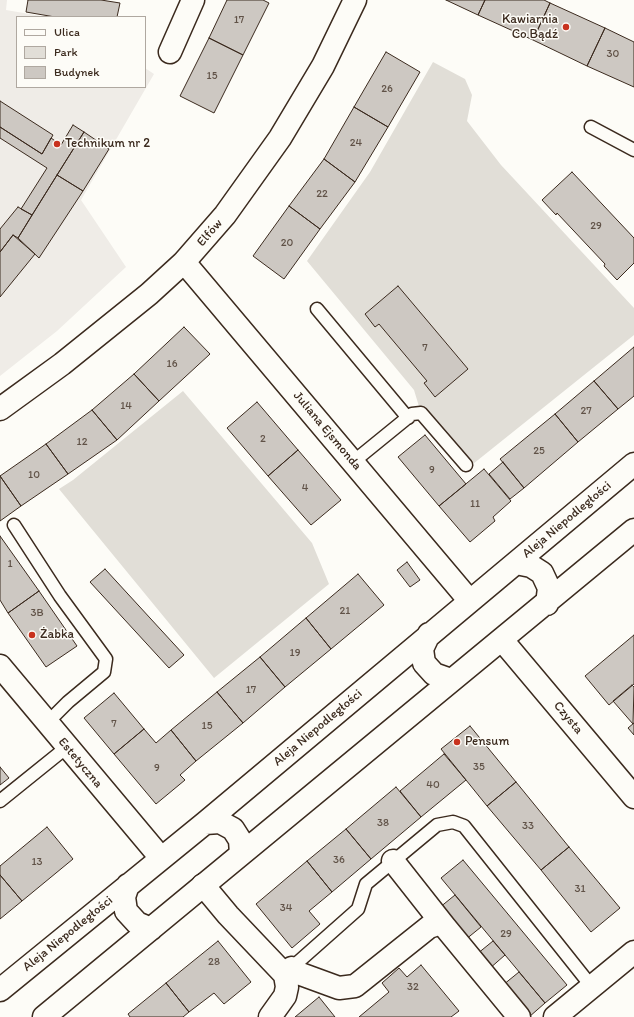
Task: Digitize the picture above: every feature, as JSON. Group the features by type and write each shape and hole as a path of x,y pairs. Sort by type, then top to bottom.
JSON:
{"street":[{"path":"170,52 193,0"},
{"name":"Elfów","path":"0,409 68,360 150,294 184,262 225,215 280,138 323,66 355,0"},
{"name":"Juliana Ejsmonda","path":"184,262 469,600"},
{"name":"Aleja Niepodległości","path":"0,990 205,823 469,600 516,563 634,464"},
{"path":"44,1017 451,680 547,604 634,530"},
{"path":"516,563 531,566 542,573 549,588 547,604"},
{"path":"429,634 422,649 424,663 434,674 451,680"},
{"name":"Czysta","path":"502,640 634,797"},
{"name":"Estetyczna","path":"0,666 161,858"},
{"path":"205,823 220,822 233,829 240,840 241,854"},
{"path":"393,861 519,1017"},
{"path":"128,885 124,897 126,911 137,923 151,929"},
{"path":"203,885 228,915 288,972 298,973 338,988 355,986 429,927 438,924 445,927"},
{"path":"555,1017 634,952"},
{"path":"270,1017 285,996 288,988 288,972"}],"lane":[{"path":"591,127 634,150"},
{"path":"317,309 408,418"},
{"path":"353,462 412,414 421,413 466,465"},
{"path":"14,525 60,596 106,659 106,670 47,722"},
{"path":"0,801 67,747"},
{"path":"288,972 358,909 366,884 437,825 453,822 464,826 592,987"}],"shaded area":[{"name":"Technikum nr 2","path":"0,0 7,0 6,10 41,16 16,16 16,88 146,88 81,200 126,267 57,331 0,376"},
{"name":"Technikum nr 2","path":"146,69 154,74 146,88"}],"green space":[{"path":"433,62 465,79 472,95 467,121 501,165 634,308 634,335 473,464 466,465 421,413 414,390 307,261 370,172"},
{"path":"183,391 312,543 329,584 214,678 59,489 73,480"}],"building":[{"path":"28,0 101,0 120,3 117,16 49,16 26,12"},
{"path":"227,0 263,0 269,3 243,55 209,38"},
{"path":"446,0 485,0 478,15"},
{"path":"485,0 544,0 550,3 533,40 478,15"},
{"path":"550,3 605,28 587,66 533,40"},
{"path":"605,28 634,42 634,87 587,66"},
{"path":"209,38 243,55 214,113 180,96"},
{"path":"386,52 420,72 388,127 354,107"},
{"path":"0,101 53,135 42,154 0,127"},
{"path":"354,107 388,127 355,182 324,159"},
{"path":"73,125 84,132 32,215 21,209 47,168 0,138 0,127 42,154 51,138 61,145"},
{"path":"84,132 109,149 83,191 57,175"},
{"path":"324,159 355,182 320,229 289,206"},
{"path":"572,172 634,238 634,263 617,280 604,266 605,264 557,213 556,215 542,200"},
{"path":"57,175 83,191 39,258 18,238"},
{"path":"289,206 320,229 284,279 253,256"},
{"path":"18,207 32,215 18,238 13,235 0,252 0,229"},
{"path":"13,235 35,254 0,297 0,252"},
{"path":"398,286 468,369 435,397 424,383 427,381 379,324 375,327 365,314"},
{"path":"184,327 210,354 159,401 134,374"},
{"path":"634,347 634,396 618,409 594,381"},
{"path":"134,374 159,401 117,440 92,410"},
{"path":"594,381 618,409 578,442 555,414"},
{"path":"257,402 298,450 268,476 227,428"},
{"path":"92,410 117,440 68,474 46,444"},
{"path":"555,414 578,442 524,488 500,459"},
{"path":"425,435 466,484 439,506 398,457"},
{"path":"46,444 68,474 21,506 0,476"},
{"path":"298,450 341,500 311,525 268,476"},
{"path":"503,462 524,488 510,499 489,474"},
{"path":"484,469 511,501 493,517 495,521 470,542 439,506"},
{"path":"0,476 21,506 0,521"},
{"path":"0,536 39,591 8,613 0,600"},
{"path":"407,562 420,580 410,587 397,570"},
{"path":"105,569 184,655 169,668 90,582"},
{"path":"358,574 384,605 331,649 306,618"},
{"path":"39,591 77,646 46,667 8,613"},
{"path":"306,618 331,649 285,687 260,657"},
{"path":"634,635 634,684 609,705 585,676"},
{"path":"260,657 285,687 243,723 217,692"},
{"path":"632,685 634,687 633,724 613,701"},
{"path":"217,692 243,723 196,761 171,730"},
{"path":"114,693 144,729 114,754 84,718"},
{"path":"634,723 634,735 628,728"},
{"path":"470,726 516,782 487,806 441,749"},
{"path":"144,729 156,743 171,730 196,761 180,775 185,780 156,804 114,754"},
{"path":"444,754 466,780 421,817 400,791"},
{"path":"0,767 9,778 0,785"},
{"path":"516,782 569,847 541,870 487,806"},
{"path":"396,787 421,817 371,859 346,829"},
{"path":"47,827 73,859 22,901 0,875 0,866"},
{"path":"346,829 371,859 332,892 307,861"},
{"path":"569,847 620,908 591,932 541,870"},
{"path":"463,860 567,985 545,1003 441,878"},
{"path":"307,861 332,892 309,911 320,924 292,948 256,904"},
{"path":"0,875 22,901 0,919"},
{"path":"455,895 481,927 465,940 439,908"},
{"path":"218,941 251,982 224,1004 214,993 189,1012 166,983"},
{"path":"493,941 505,955 489,969 477,954"},
{"path":"421,965 459,1011 451,1017 359,1017 389,992 382,983 399,968 407,977"},
{"path":"519,972 545,1003 529,1017 503,985"},
{"path":"166,983 189,1012 183,1017 130,1017 128,1014"},
{"path":"319,997 335,1017 295,1017"}],"place":[{"name":"Kawiarnia Co Bądź","path":"566,27"},
{"name":"Technikum nr 2","path":"57,144"},
{"name":"Żabka","path":"32,635"},
{"name":"Pensum","path":"457,742"}]}
